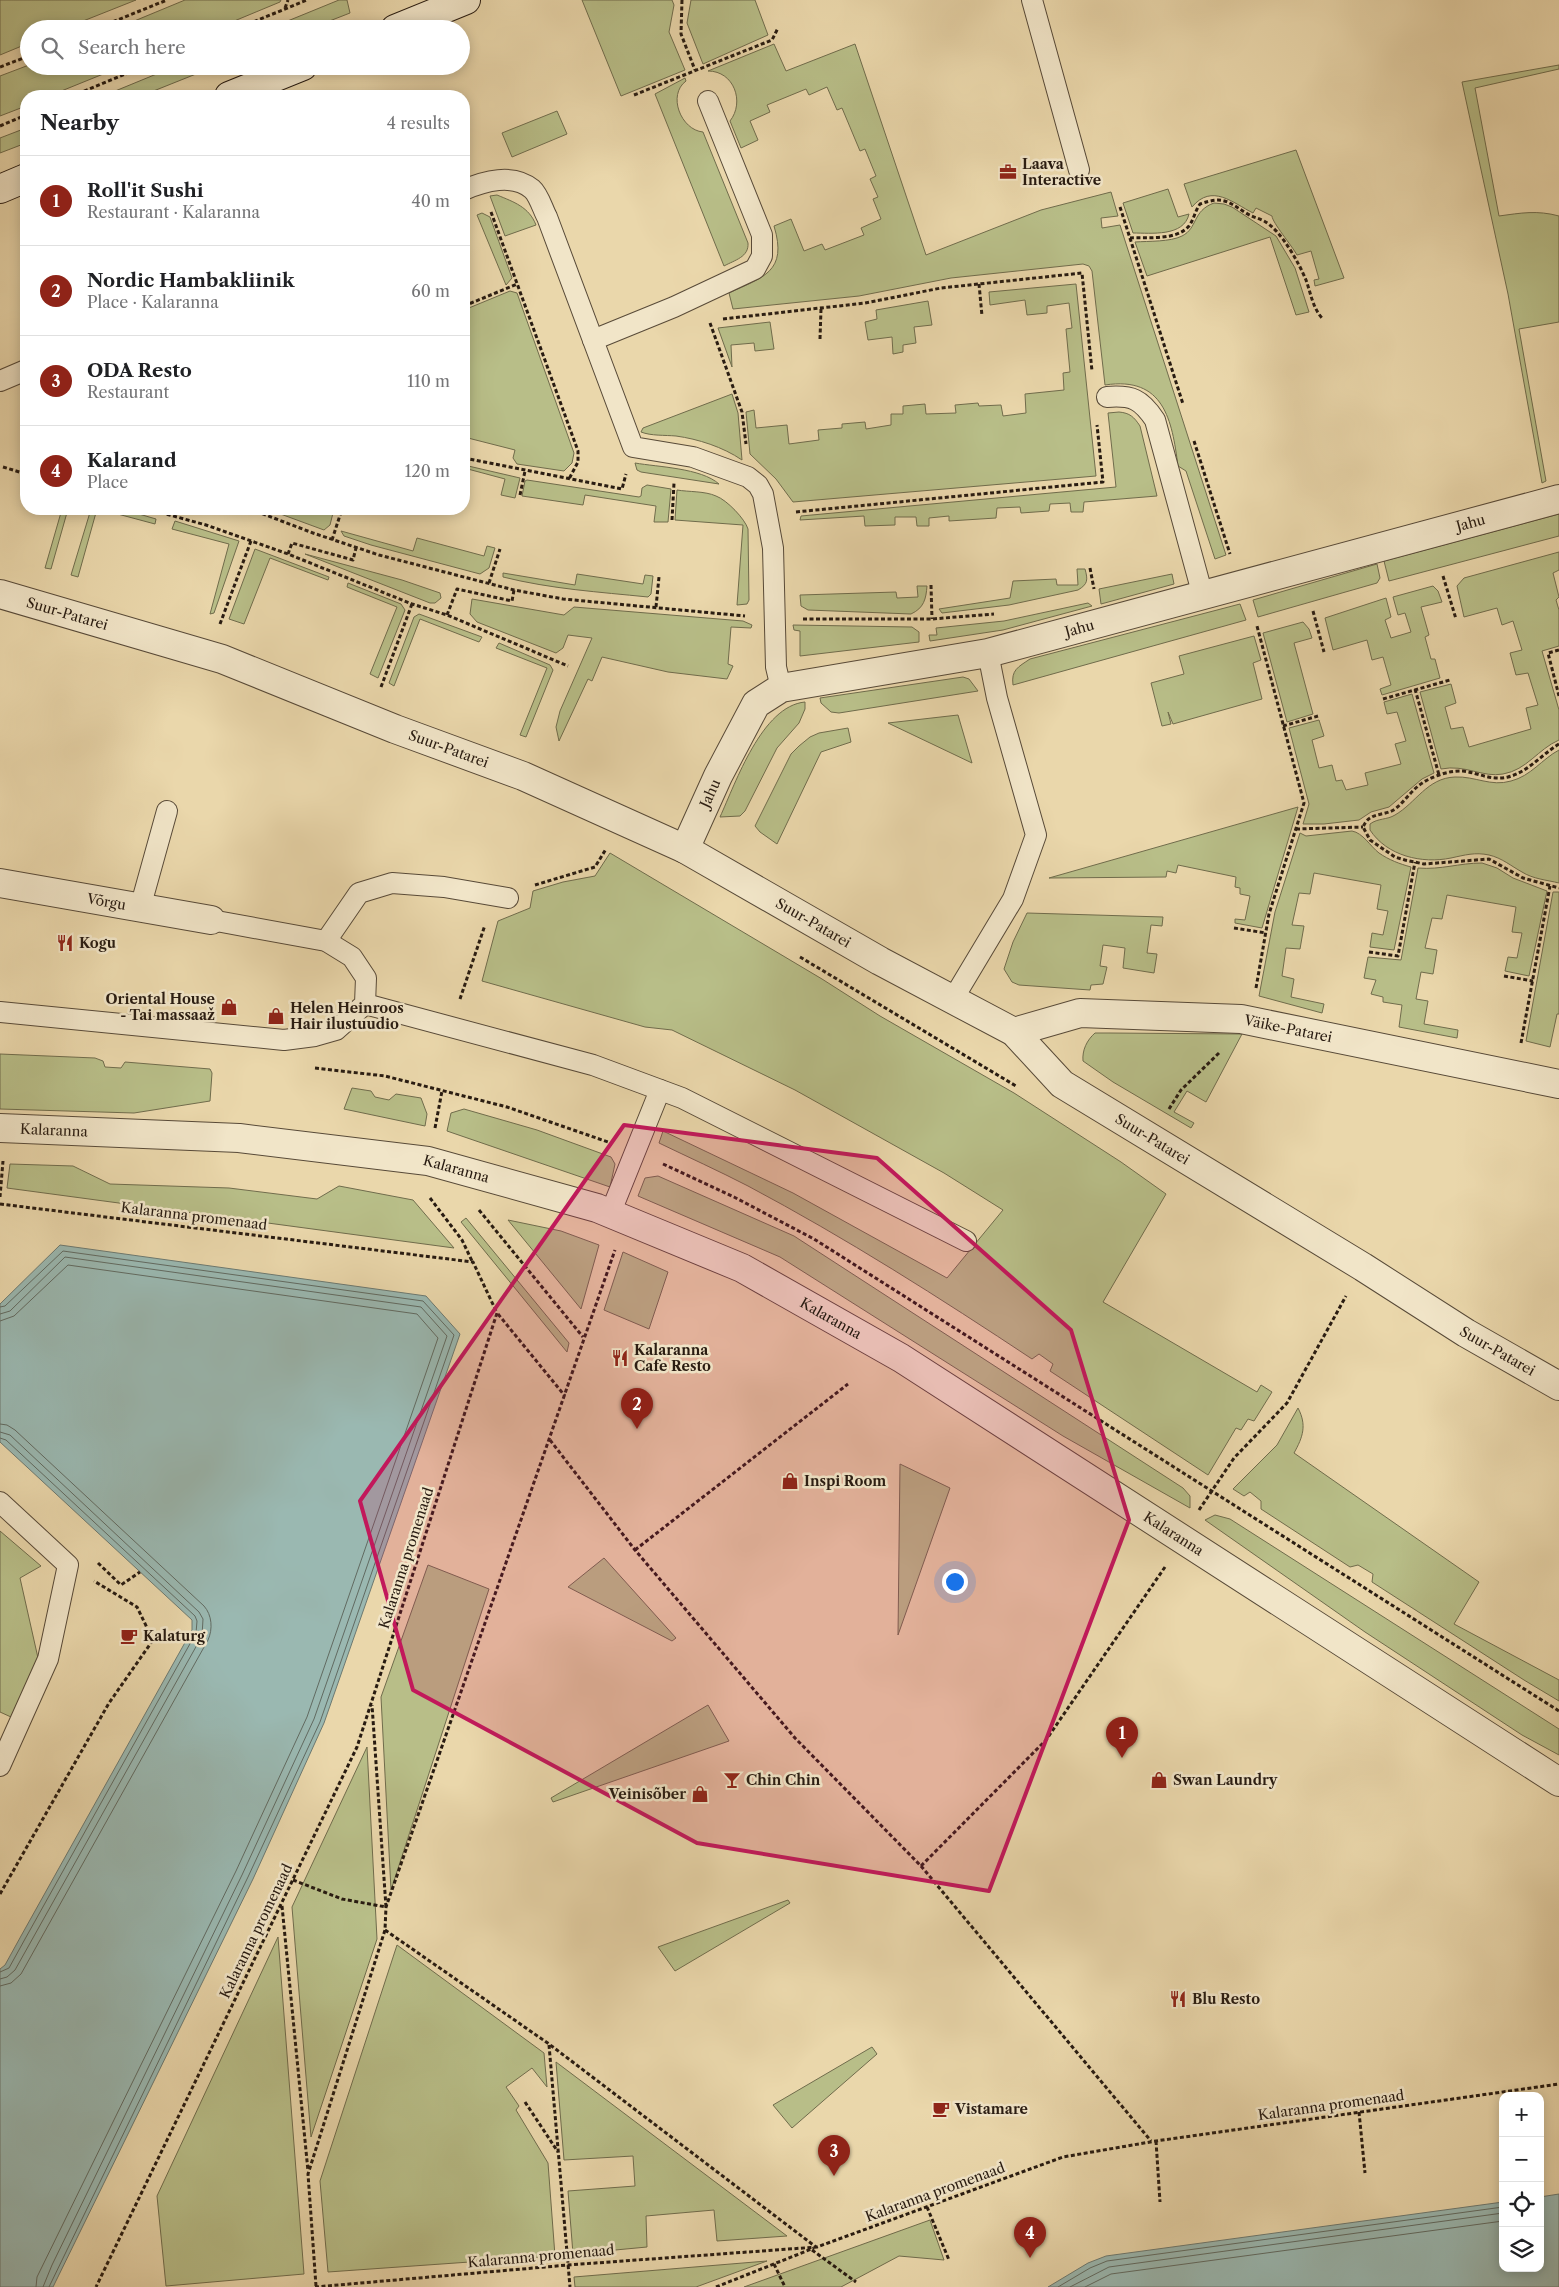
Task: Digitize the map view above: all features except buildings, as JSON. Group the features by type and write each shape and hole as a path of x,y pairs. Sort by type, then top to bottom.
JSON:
{"street":[{"path":"417,20 466,0"},
{"path":"244,90 281,75"},
{"path":"0,189 20,181"},
{"name":"Jahu","path":"684,849 700,819 718,776 756,704 781,688 988,653 1559,499"},
{"name":"Suur-Patarei","path":"0,594 222,660 395,729 523,776 684,849 880,960 1014,1032 1062,1084 1363,1267 1466,1333 1559,1386"},
{"name":"Võrgu","path":"0,883 211,920"},
{"name":"Väike-Patarei","path":"1014,1032 1080,1013 1162,1015 1250,1021 1559,1084"},
{"name":"Kalaranna","path":"0,1128 239,1138 385,1154 428,1161 597,1208 742,1268 901,1358 1559,1782"}],"lane":[{"path":"1032,0 1079,170"},
{"path":"593,340 755,269 762,256 762,235 708,101"},
{"path":"470,188 481,183 510,180 533,190 547,218 633,447 693,457 748,477 758,485 763,494 773,548 776,667 781,688"},
{"path":"0,382 20,373"},
{"path":"1107,397 1126,396 1145,405 1155,420 1203,596"},
{"path":"953,999 1013,899 1036,835 997,698 988,653"},
{"path":"140,908 167,811"},
{"path":"326,941 359,893 392,884 444,887 508,898"},
{"path":"0,1012 284,1040 315,1036 336,1030 365,1004 366,978 352,957 326,941 211,920"},
{"path":"365,1004 593,1065 682,1098 966,1241"},
{"path":"610,1214 660,1090"},
{"path":"0,1502 68,1565 48,1659 0,1766"}],"path":[{"path":"117,20 167,0"},
{"path":"285,9 288,0"},
{"path":"258,20 307,0"},
{"path":"682,0 681,34 708,101"},
{"path":"634,95 772,40 778,28"},
{"path":"0,67 20,59"},
{"path":"87,90 123,75"},
{"path":"0,126 20,118"},
{"path":"1130,238 1168,236 1180,232 1188,226 1200,204 1221,199 1229,202 1251,216 1265,221 1285,241 1305,278 1317,314 1323,319"},
{"path":"488,207 578,451 578,462 569,480"},
{"path":"1120,207 1183,405"},
{"path":"748,477 742,412 709,320 821,309 865,303 940,288 1082,273 1092,372"},
{"path":"470,304 517,284"},
{"path":"979,284 982,316"},
{"path":"820,339 821,309"},
{"path":"768,515 1103,482 1097,422"},
{"path":"1192,433 1232,563"},
{"path":"470,459 622,489 633,447"},
{"path":"2,467 20,472"},
{"path":"520,495 525,471"},
{"path":"626,474 636,476"},
{"path":"665,481 683,484"},
{"path":"672,520 674,482"},
{"path":"168,515 251,540 412,604 447,615 568,666"},
{"path":"266,515 356,548 514,590 563,599 776,619 932,619 999,614"},
{"path":"332,540 340,515"},
{"path":"219,626 251,540"},
{"path":"288,554 292,544 353,560 356,548"},
{"path":"489,583 500,549"},
{"path":"1090,568 1094,593"},
{"path":"1443,576 1456,619"},
{"path":"656,607 659,577"},
{"path":"931,586 932,619"},
{"path":"447,615 457,589 512,601 514,590"},
{"path":"381,688 412,604"},
{"path":"1313,611 1324,652"},
{"path":"1250,1021 1269,914 1304,803 1257,626"},
{"path":"1559,650 1548,653 1559,696"},
{"path":"1383,699 1450,680"},
{"path":"1415,689 1439,775"},
{"path":"1283,726 1318,716"},
{"path":"1363,827 1371,816 1393,810 1418,786 1439,775 1462,771 1486,778 1507,777 1531,766 1559,744"},
{"path":"1296,829 1363,827"},
{"path":"1363,827 1370,840 1395,857 1415,862 1445,863 1470,859 1489,859 1523,878 1559,888"},
{"path":"532,885 595,867 609,845"},
{"path":"1369,952 1398,956 1415,862"},
{"path":"1517,1076 1519,1053 1550,886"},
{"path":"450,1027 485,926"},
{"path":"1234,928 1266,933"},
{"path":"799,956 1022,1090"},
{"path":"1504,976 1533,981"},
{"path":"1168,1113 1174,1098 1224,1046"},
{"path":"0,1197 3,1155"},
{"path":"427,1194 462,1240 497,1313 565,1396"},
{"name":"Kalaranna promenaad","path":"0,1204 473,1262"},
{"path":"477,1208 584,1337"},
{"path":"386,1907 618,1242"},
{"path":"1210,1491 1234,1458 1287,1403 1344,1298"},
{"name":"Kalaranna promenaad","path":"96,2287 357,1747 497,1313"},
{"path":"635,1550 848,1384"},
{"path":"550,1440 635,1550 795,1738 921,1866 1151,2142"},
{"path":"0,1894 108,1703 153,1640 137,1607 68,1565"},
{"path":"921,1866 1046,1740 1163,1571"},
{"path":"308,2174 385,1930 386,1907 372,1701"},
{"path":"293,1880 342,1899 386,1907"},
{"path":"281,1904 308,2174 315,2287"},
{"path":"385,1930 549,2044 817,2247"},
{"path":"549,2044 570,2287"},
{"name":"Kalaranna promenaad","path":"315,2287 568,2264 817,2247 1063,2158 1156,2140 1559,2084"},
{"path":"525,2102 559,2153"},
{"path":"1359,2112 1364,2173"},
{"path":"1156,2140 1160,2202"},
{"path":"927,2207 949,2260"},
{"path":"716,2287 817,2247"},
{"path":"812,2249 856,2282"},
{"path":"774,2264 785,2287"}],"highlighted area":[{"path":"624,1125 877,1158 1071,1330 1129,1520 989,1891 697,1843 413,1690 360,1501"}],"green space":[{"path":"0,0 136,0 86,20 20,20 20,47 0,55"},
{"path":"185,0 281,0 237,20 137,20"},
{"path":"339,0 347,0 350,13 332,20 290,20"},
{"path":"582,0 672,0 674,5 669,32 685,70 621,96"},
{"path":"691,0 755,0 768,35 703,64 687,23"},
{"path":"774,44 786,71 855,44 926,255 1041,210 1111,192 1118,216 1101,218 1102,228 1120,225 1226,555 1215,559 1186,471 1178,466 1176,449 1168,418 1161,405 1152,395 1140,387 1125,384 1105,385 1092,271 1089,266 1083,264 951,278 859,296 733,309 729,293 762,277 775,263 778,254 774,226 791,219 804,251 822,244 825,250 864,235 861,228 881,219 873,199 878,197 870,179 876,176 865,149 860,151 842,108 837,110 827,87 809,95 806,89 767,105 770,112 750,121 758,140 741,148 730,121 737,105 734,89 725,76 717,72 708,71"},
{"path":"1559,65 1559,69 1475,88 1499,216 1536,213 1559,216 1559,322 1519,329 1546,481 1542,483 1508,294 1462,82"},
{"path":"20,68 20,75 101,75 64,90 20,90 20,108 0,116 0,76"},
{"path":"154,75 194,75 156,90 118,90"},
{"path":"685,78 686,81 680,87 678,95 679,111 688,125 695,130 703,132 748,243 748,248 744,255 724,266 655,94"},
{"path":"557,111 567,134 512,157 502,133"},
{"path":"20,130 20,145 0,153 0,138"},
{"path":"1296,150 1344,278 1315,286 1314,280 1319,279 1311,251 1297,255 1272,216 1256,208 1253,213 1230,200 1215,196 1207,196 1192,207 1184,184"},
{"path":"1168,189 1178,217 1189,214 1186,221 1181,227 1166,232 1133,233 1123,203"},
{"path":"497,195 525,209 536,225 505,236 490,196"},
{"path":"1214,203 1232,207 1276,236 1295,268 1309,312 1296,315 1270,237 1147,276 1135,242 1166,240 1182,236 1191,229 1202,210"},
{"path":"482,213 490,217 512,278 506,285 477,215"},
{"path":"1076,284 1096,476 793,502 776,479 750,454 746,412 754,410 756,428 787,425 789,444 819,440 818,430 842,428 842,424 865,422 866,429 891,425 891,414 903,414 903,406 925,404 926,414 956,413 955,405 978,403 979,406 1001,405 1003,416 1026,413 1025,394 1064,390 1063,373 1070,372 1066,329 1072,328 1069,303 1047,306 1047,313 1027,315 1025,300 990,305 989,292"},
{"path":"510,291 517,293 574,453 572,463 564,471 517,464 513,458 515,450 470,439 470,308"},
{"path":"928,301 932,325 914,327 916,343 903,345 903,352 893,354 892,337 868,340 865,322 877,319 876,310"},
{"path":"770,322 774,349 755,351 754,343 731,345 732,367 718,328"},
{"path":"732,394 738,413 742,460 719,447 702,441 641,432 643,428"},
{"path":"1119,412 1131,416 1140,426 1157,496 1084,502 1083,512 1071,512 1070,503 1050,504 1049,511 1021,513 1020,507 997,508 996,518 949,521 949,516 929,518 929,526 917,526 916,517 895,517 895,525 865,526 864,516 800,520 801,516 1116,487 1108,413"},
{"path":"635,463 691,471 719,484 641,472 637,470"},
{"path":"470,466 520,478 515,498 501,495 505,479 470,470"},
{"path":"525,481 639,497 641,496 642,488 647,485 671,489 668,522 654,522 656,506 585,495 583,505 522,496"},
{"path":"677,490 712,494 725,501 743,520 748,529 749,600 747,604 737,605 743,525 675,520"},
{"path":"1559,514 1559,536 1389,581 1384,561"},
{"path":"60,515 66,515 51,569 45,568"},
{"path":"89,515 95,515 78,577 71,575"},
{"path":"121,515 142,515 156,519 155,524"},
{"path":"283,515 332,515 330,525 324,530"},
{"path":"175,521 239,541 214,613 210,614 229,544 172,529"},
{"path":"341,531 413,551 417,538 484,556 487,546 495,548 489,568 480,574 371,545 344,536"},
{"path":"255,549 329,577 328,580 270,558 244,624 229,619"},
{"path":"1559,552 1559,570 1553,573 1559,597 1556,600 1559,610 1559,646 1542,651 1559,710 1559,740 1526,764 1503,774 1488,774 1458,768 1441,769 1420,692 1451,684 1456,703 1445,707 1451,729 1463,727 1469,747 1531,729 1526,708 1538,705 1528,673 1516,675 1510,653 1522,650 1513,621 1502,625 1497,608 1464,617 1457,586 1464,578"},
{"path":"305,554 402,580 440,593 441,598 435,603 430,603"},
{"path":"1377,564 1380,578 1377,583 1258,617 1253,600"},
{"path":"1077,569 1085,569 1087,579 1084,586 1078,590 1009,605 942,613 939,609 1010,598 1013,581 1056,579 1057,585 1078,585"},
{"path":"503,573 575,585 577,574 643,584 645,575 653,576 651,594 648,597 575,590 503,577"},
{"path":"1172,574 1174,584 1101,604 1099,589"},
{"path":"348,583 401,604 405,610 378,678 370,674 397,607 347,587"},
{"path":"917,586 927,586 926,595 922,606 911,614 808,610 801,606 800,595 896,592 897,598 918,597"},
{"path":"1433,586 1438,591 1442,602 1421,607 1429,635 1425,637 1431,659 1435,659 1440,678 1382,695 1380,689 1391,685 1383,657 1372,660 1367,640 1333,650 1325,618 1386,598 1391,617 1385,620 1391,638 1411,632 1405,613 1398,615 1393,597"},
{"path":"472,599 564,615 574,607 743,621 752,625 751,628 731,627 728,664 733,666 727,679 668,672 602,657 592,681 588,679 559,741 556,727 560,711 592,638 568,635 563,648 556,653 477,622 470,614"},
{"path":"1088,603 1092,606 1003,630 930,641 929,635 937,635 936,628 1004,621"},
{"path":"1240,604 1246,620 1013,685 1014,672 1030,659"},
{"path":"419,614 482,637 479,642 420,619 394,686 389,683 414,617"},
{"path":"1303,622 1309,629 1312,638 1294,643 1313,714 1287,722 1263,633"},
{"path":"793,625 912,627 919,632 919,642 800,656 800,631 794,630"},
{"path":"1254,636 1261,660 1253,663 1262,699 1173,724 1168,712 1171,724 1162,726 1151,683 1184,674 1179,656"},
{"path":"499,643 550,665 553,670 526,737 520,735 547,668 496,648"},
{"path":"963,677 969,679 978,691 839,713 831,712 821,703 820,698"},
{"path":"1412,694 1434,773 1422,779 1389,807 1371,812 1359,820 1303,824 1309,804 1289,728 1319,720 1324,736 1312,740 1319,768 1332,765 1336,781 1342,780 1346,790 1368,785 1365,773 1401,764 1395,744 1406,741 1397,712 1387,714 1384,702"},
{"path":"805,702 805,709 799,723 777,748 745,811 740,816 720,817 752,748 763,731 776,717 790,707"},
{"path":"958,715 972,763 888,723"},
{"path":"848,728 851,742 821,752 777,844 760,832 755,826 791,754 810,737 819,733"},
{"path":"1559,750 1559,883 1531,876 1494,856 1484,854 1465,855 1440,860 1417,859 1406,856 1386,846 1370,830 1370,824 1395,815 1429,786 1445,778 1462,777 1504,783 1525,775"},
{"path":"1298,807 1262,928 1235,923 1235,919 1245,920 1250,896 1240,894 1240,888 1235,887 1236,877 1178,865 1176,873 1167,871 1166,877 1049,878"},
{"path":"1352,831 1363,837 1383,855 1395,862 1411,867 1394,950 1370,947 1372,933 1383,935 1388,911 1377,909 1381,885 1314,873 1310,894 1299,893 1292,925 1304,926 1300,949 1286,948 1282,976 1294,979 1291,997 1324,1004 1322,1013 1259,996 1275,912 1300,833 1306,836"},
{"path":"610,853 822,979 880,1016 1014,1093 1121,1162 1166,1194 1103,1302 1257,1392 1261,1385 1272,1392 1254,1421 1248,1419 1241,1430 1236,1428 1208,1475 1050,1371 1053,1364 1039,1354 1032,1359 928,1291 821,1226 715,1169 659,1143 663,1131 793,1193 947,1278 1003,1210 944,1173 795,1090 672,1030 645,1027 482,981 498,921 530,908 533,891 563,882 595,876"},
{"path":"1482,863 1497,868 1513,878 1547,891 1529,976 1505,971 1508,957 1517,958 1522,933 1512,932 1516,907 1447,895 1442,919 1432,918 1425,948 1437,950 1433,974 1421,972 1416,999 1428,1001 1424,1024 1458,1030 1457,1038 1399,1027 1402,1005 1383,1002 1383,997 1371,994 1376,980 1364,978 1368,957 1401,960 1418,868"},
{"path":"1553,892 1559,892 1559,1014 1557,1014 1550,1047 1526,1041"},
{"path":"1027,913 1163,917 1162,926 1151,925 1147,953 1157,954 1154,973 1123,968 1125,948 1103,945 1100,966 1107,967 1103,984 1091,985 1090,990 1019,985 1012,982 1004,969 1013,942"},
{"path":"1095,1033 1242,1034 1206,1102 1187,1091 1174,1112 1194,1123 1191,1128 1113,1082 1083,1061 1083,1053 1086,1046"},
{"path":"0,1054 95,1058 103,1061 105,1067 121,1068 125,1062 210,1069 212,1073 210,1101 134,1113 0,1109"},
{"path":"352,1088 371,1091 375,1097 389,1100 396,1094 421,1098 427,1114 425,1126 344,1109"},
{"path":"464,1109 537,1130 611,1157 615,1164 610,1187 447,1131 451,1113"},
{"path":"10,1164 73,1166 110,1184 229,1188 317,1199 339,1186 413,1200 454,1248 7,1188"},
{"path":"658,1176 794,1236 1183,1488 1190,1496 1190,1508 1063,1436 780,1257 638,1196 645,1178"},
{"path":"466,1218 569,1343 567,1352 461,1222"},
{"path":"508,1220 561,1231 599,1245 581,1309"},
{"path":"623,1252 668,1272 649,1329 604,1310"},
{"path":"1298,1408 1301,1414 1303,1431 1294,1453 1479,1582 1454,1624 1559,1680 1559,1701 1372,1582 1373,1574 1358,1565 1350,1567 1261,1509 1261,1501 1250,1492 1244,1496 1233,1489 1277,1445"},
{"path":"900,1464 950,1488 898,1635"},
{"path":"1215,1515 1230,1519 1559,1729 1559,1755 1522,1735 1365,1632 1205,1520"},
{"path":"0,1531 41,1566 20,1578 38,1658 11,1717 0,1712"},
{"path":"604,1558 676,1638 672,1641 568,1587"},
{"path":"428,1565 489,1589 391,1890 381,1697"},
{"path":"708,1705 729,1741 553,1802 551,1798"},
{"path":"367,1747 377,1939 311,2137 292,1907"},
{"path":"788,1900 790,1903 675,1971 658,1947"},
{"path":"278,1937 304,2274 166,2286 157,2196"},
{"path":"397,1945 544,2053 547,2087 532,2068 506,2087 519,2106 516,2110 548,2163 555,2256 328,2272 320,2181"},
{"path":"872,2047 877,2054 792,2128 773,2105"},
{"path":"556,2062 787,2236 717,2241 714,2210 646,2216 647,2247 573,2254 568,2191 635,2186 633,2156 564,2160"},
{"path":"930,2220 944,2260 899,2256 841,2287 744,2287"},
{"path":"767,2261 696,2287 575,2287 574,2277"}],"water":[{"path":"60,1245 426,1296 460,1334 324,1723 253,1879 53,2287 0,2287 0,1969 5,1965 192,1630 192,1620 0,1442 0,1304"},
{"path":"1559,2194 1559,2287 1048,2287 1088,2263 1106,2256 1499,2203 1499,2272 1544,2272 1544,2196"}],"place":[{"name":"Laava Interactive","path":"1008,172"},
{"name":"Kogu","path":"65,943"},
{"name":"Oriental House - Tai massaaž","path":"229,1007"},
{"name":"Helen Heinroos Hair ilustuudio","path":"276,1016"},
{"name":"Kalaranna Cafe Resto","path":"620,1358"},
{"name":"Nordic Hambakliinik","path":"637,1429"},
{"name":"Inspi Room","path":"790,1481"},
{"name":"Kalaturg","path":"129,1636"},
{"name":"Roll'it Sushi","path":"1122,1758"},
{"name":"Chin Chin","path":"732,1780"},
{"name":"Swan Laundry","path":"1159,1780"},
{"name":"Veinisõber","path":"700,1794"},
{"name":"Blu Resto","path":"1178,1999"},
{"name":"Vistamare","path":"941,2109"},
{"name":"ODA Resto","path":"834,2176"},
{"name":"Kalarand","path":"1030,2258"}]}
